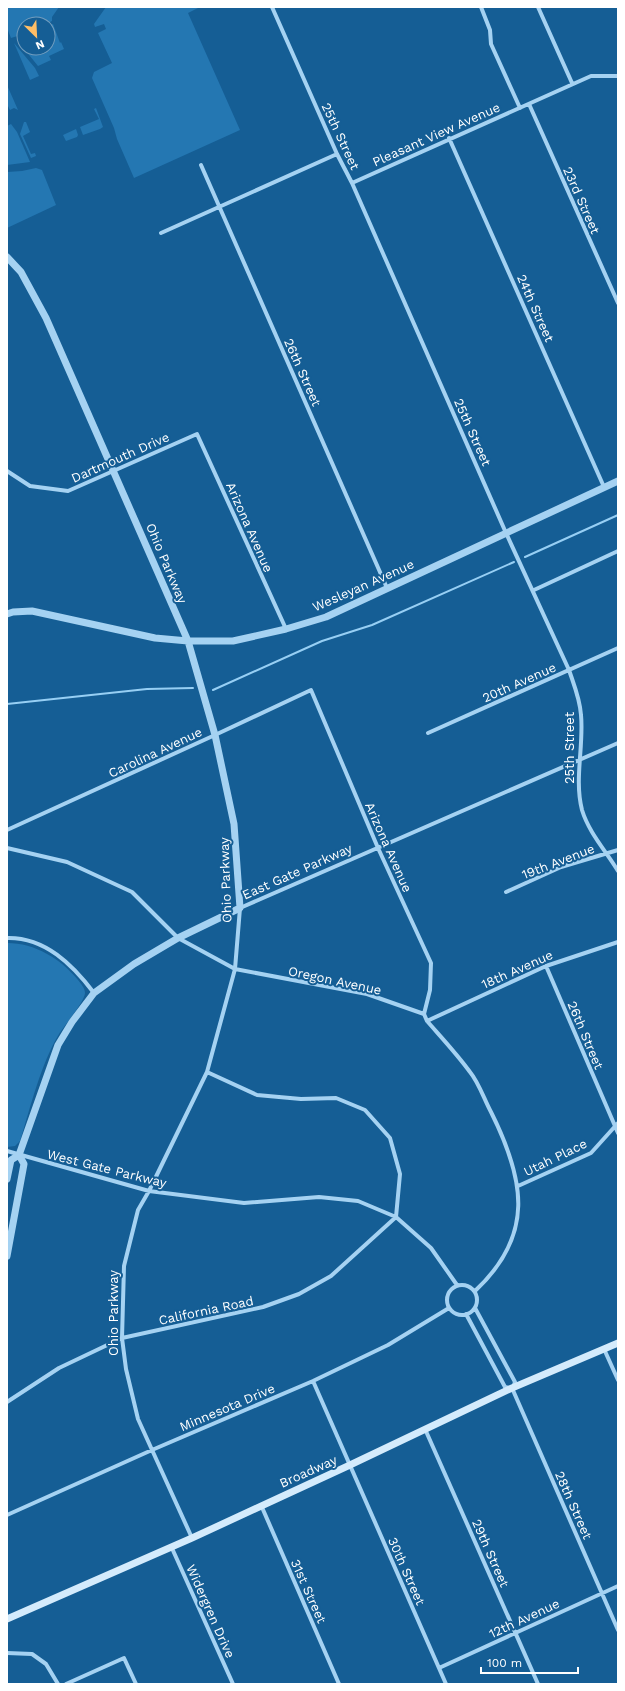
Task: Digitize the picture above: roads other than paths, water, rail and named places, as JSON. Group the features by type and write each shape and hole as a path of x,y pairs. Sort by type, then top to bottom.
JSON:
{"main road":[{"name":"Broadway","path":"7,1619 192,1538 512,1388 618,1343"}],"street":[{"name":"25th Street","path":"272,7 337,154 352,182 506,533 534,590 569,670 576,691 581,715 579,759 582,809 587,824 618,871"},
{"path":"480,7 490,30 490,44 520,108"},
{"path":"538,7 572,83"},
{"name":"Pleasant View Avenue","path":"352,182 529,104 572,83 591,76 618,76"},
{"name":"23rd Street","path":"529,104 618,303"},
{"name":"24th Street","path":"449,138 604,487"},
{"path":"161,233 337,154"},
{"name":"26th Street","path":"201,165 387,588"},
{"name":"Ohio Parkway","path":"7,257 21,272 46,318 188,641 215,735 234,824 240,908 235,969 207,1072 149,1192 138,1210 124,1266 122,1338 126,1369 138,1419 192,1538"},
{"name":"Dartmouth Drive","path":"7,471 30,486 68,491 115,472 197,434"},
{"name":"Arizona Avenue","path":"197,434 286,629"},
{"name":"Wesleyan Avenue","path":"7,614 13,612 32,611 155,638 188,641 233,641 286,629 326,616 618,481"},
{"path":"534,590 618,551"},
{"name":"20th Avenue","path":"428,733 618,648"},
{"name":"Arizona Avenue","path":"311,690 378,848 431,963 430,990 424,1014"},
{"name":"Carolina Avenue","path":"7,830 311,690"},
{"name":"East Gate Parkway","path":"7,1179 11,1160 19,1155 58,1045 72,1022 94,993 134,964 178,938 240,908 618,743"},
{"name":"Oregon Avenue","path":"7,848 67,862 132,892 178,938 235,969 367,994 424,1014"},
{"name":"19th Avenue","path":"506,892 560,867 618,850"},
{"path":"7,938 30,941 58,955 73,968 94,993"},
{"name":"18th Avenue","path":"427,1020 546,966 618,942"},
{"name":"26th Street","path":"546,966 614,1127 618,1133"},
{"path":"424,1014 427,1020 471,1073 502,1135 518,1186 519,1210 510,1246 502,1261 490,1277 475,1291"},
{"path":"207,1072 257,1095 301,1099 336,1098 365,1110 390,1138 400,1174 396,1217"},
{"name":"Utah Place","path":"518,1186 591,1153 618,1123"},
{"name":"West Gate Parkway","path":"7,1151 149,1192 244,1203 319,1197 358,1201 396,1217 431,1248 457,1285"},
{"name":"East Gate Parkway","path":"7,1256 24,1164 19,1155"},
{"name":"California Road","path":"7,1402 59,1368 122,1338 262,1307 299,1294 331,1276 396,1217"},
{"path":"457,1285 467,1285 475,1291 478,1299 475,1308 466,1314 457,1314 449,1308 447,1299 448,1294 453,1287 457,1285"},
{"name":"Minnesota Drive","path":"7,1515 152,1450 313,1381 388,1345 449,1308"},
{"path":"466,1314 505,1387 512,1388 515,1382 475,1308"},
{"path":"604,1349 618,1380"},
{"name":"30th Street","path":"313,1381 446,1684"},
{"name":"28th Street","path":"512,1388 618,1630"},
{"name":"29th Street","path":"425,1429 538,1684"},
{"name":"31st Street","path":"261,1505 339,1684"},
{"name":"Widergren Drive","path":"171,1546 233,1684"},
{"name":"12th Avenue","path":"439,1668 618,1586"},
{"path":"7,1653 32,1654 46,1664 58,1684"},
{"path":"66,1684 124,1658 136,1684"}],"waterway":[{"path":"525,557 618,515"},
{"path":"213,690 322,641 372,625 514,562"},
{"path":"7,704 147,689 193,688"}]}
